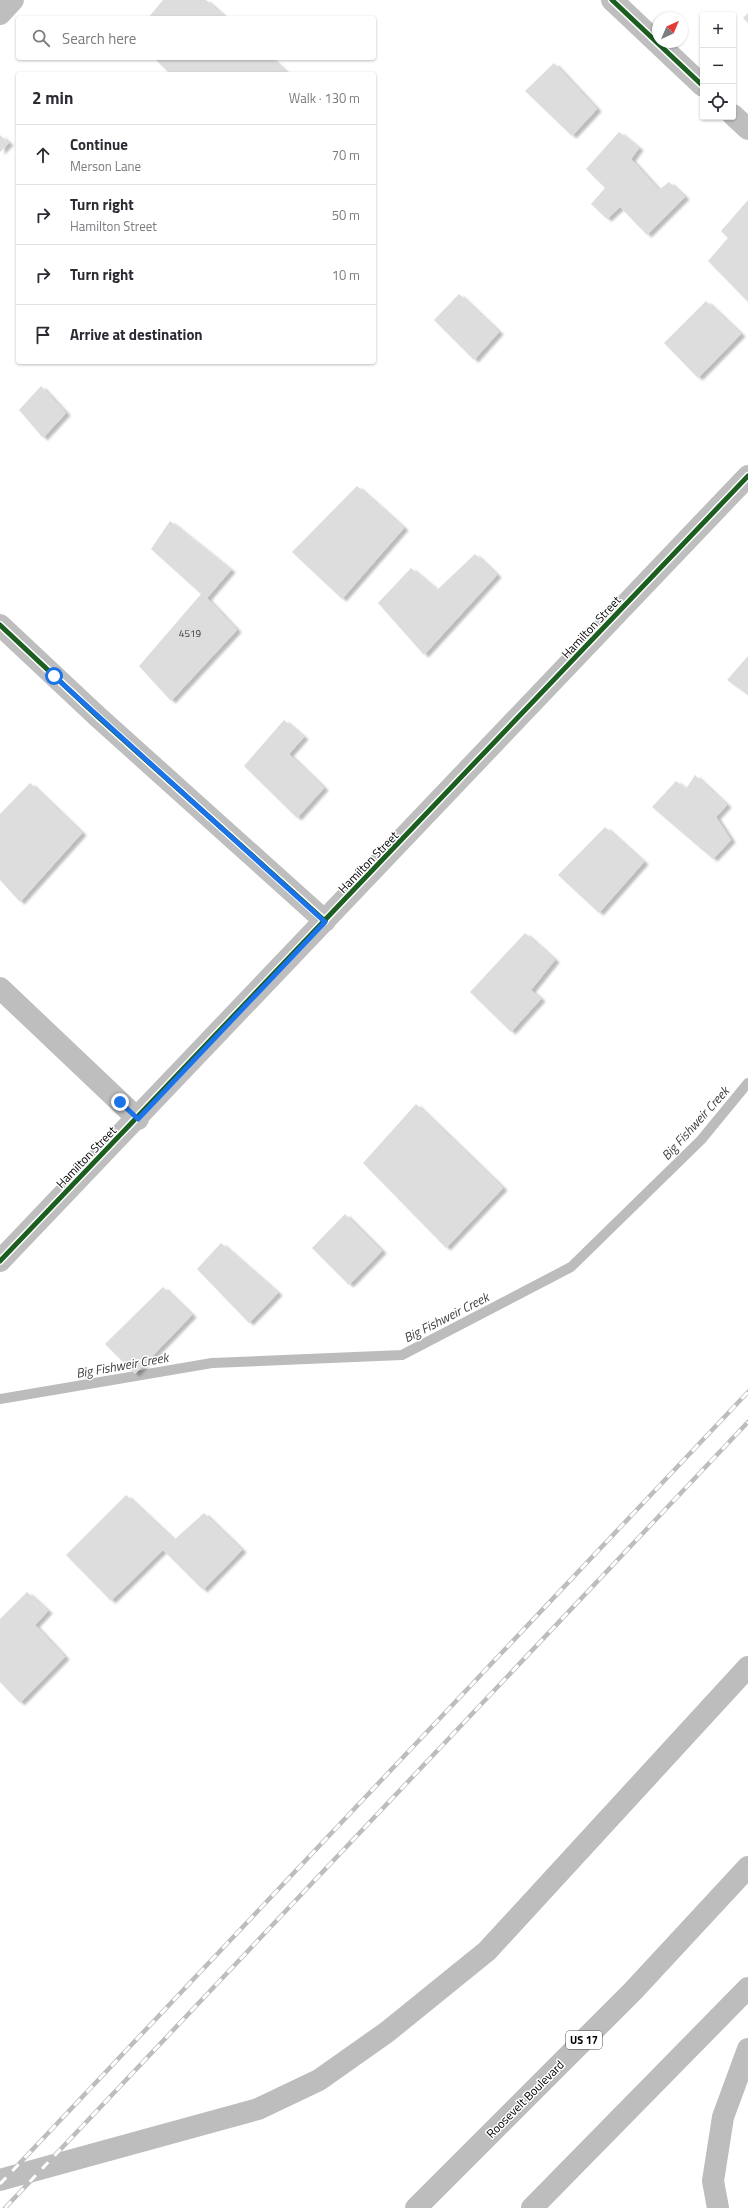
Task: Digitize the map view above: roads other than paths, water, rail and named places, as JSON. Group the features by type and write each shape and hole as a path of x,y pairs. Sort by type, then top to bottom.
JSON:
{"highway":[{"path":"0,2180 258,2109 319,2080 387,2032 487,1951 748,1667"},
{"name":"Roosevelt Boulevard","path":"416,2208 633,1991 748,1867"},
{"path":"532,2208 748,1988"},
{"path":"718,2208 713,2181 723,2117 748,2049"}],"street":[{"path":"0,14 13,0"},
{"path":"612,0 701,84"},
{"path":"736,118 748,129"},
{"name":"Hamilton Street","path":"0,1261 138,1119 748,476"},
{"path":"0,625 97,716 325,922"},
{"path":"0,988 138,1119"}],"waterway":[{"name":"Big Fishweir Creek","path":"0,1399 212,1363 402,1355 571,1267 701,1140 748,1083"}],"railway":[{"path":"0,2184 748,1392"},
{"path":"5,2208 748,1422"}]}
